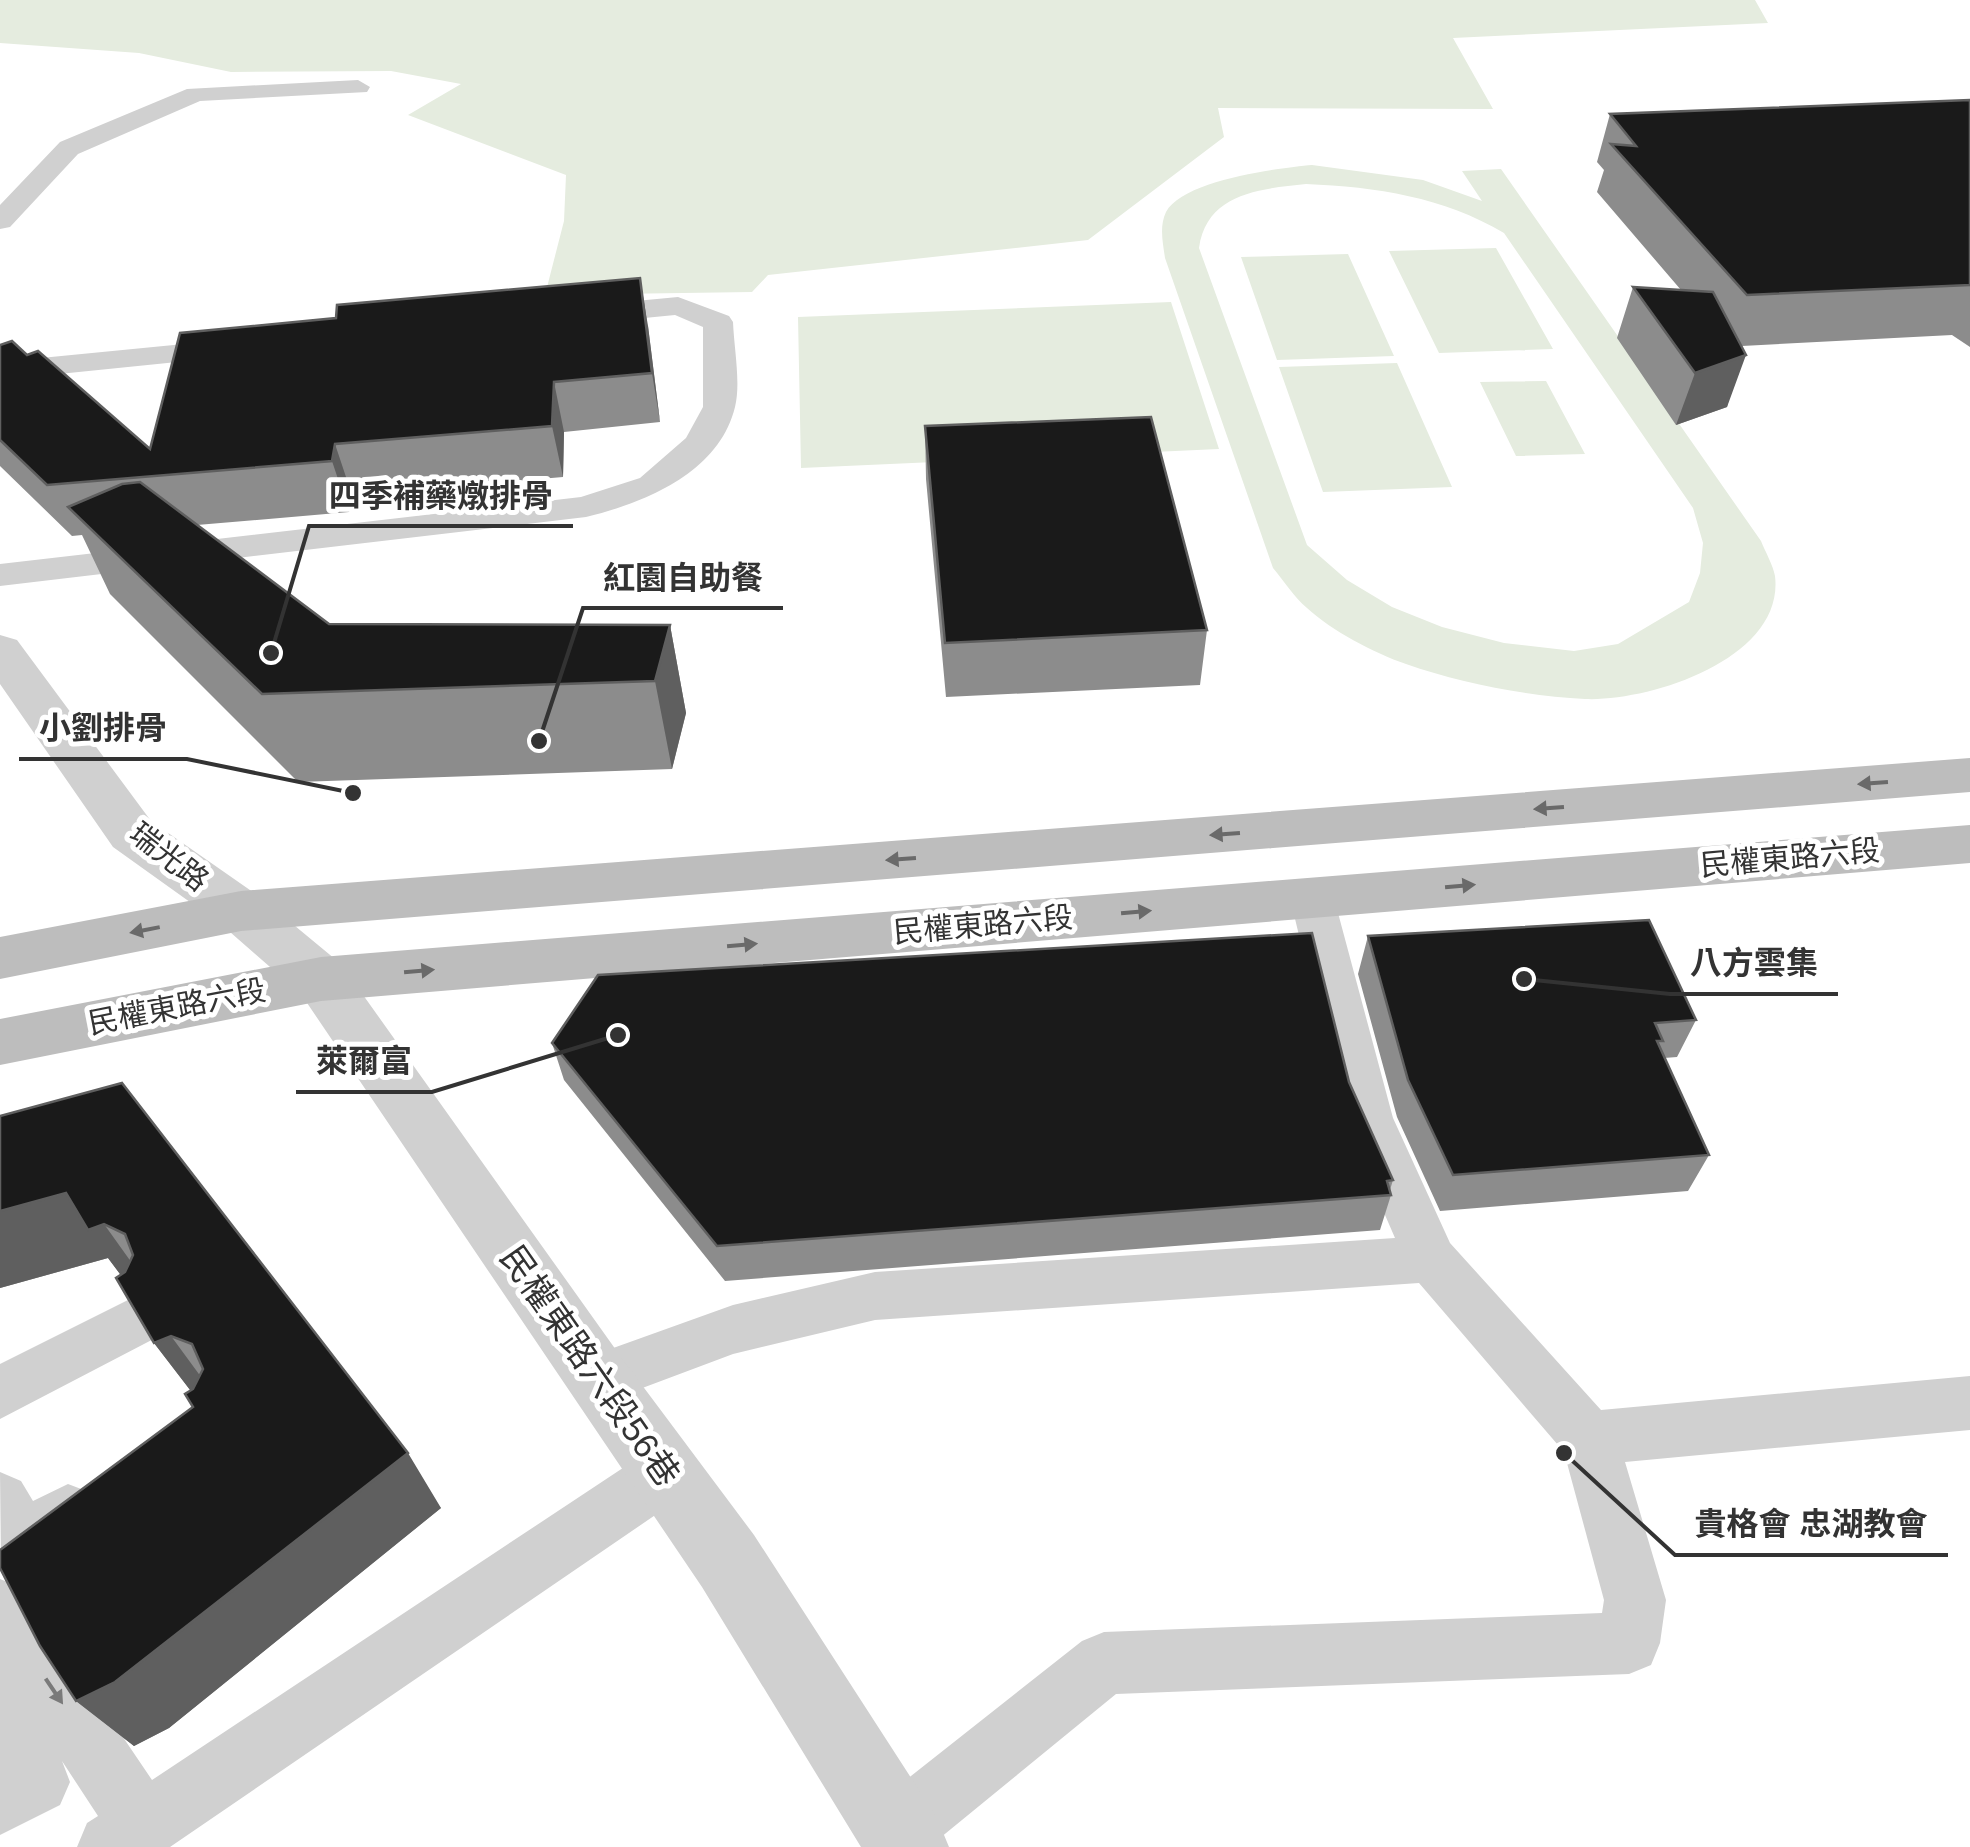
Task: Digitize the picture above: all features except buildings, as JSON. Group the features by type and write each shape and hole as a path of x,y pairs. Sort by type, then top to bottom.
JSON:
{"main road":[{"path":"0,958 241,911 1970,775"},
{"name":"民權東路六段","path":"0,1042 322,979 1970,844"}],"street":[{"name":"瑞光路","path":"0,650 132,834 241,911"},
{"name":"民權東路六段56巷","path":"241,911 322,979 597,1380 728,1561 902,1838"}],"lane":[{"path":"0,221 69,148 196,94 358,87"},
{"path":"0,574 586,507 652,484 700,443 719,408 718,322 678,306 542,319"},
{"path":"0,371 271,345"},
{"path":"902,1838 1104,1662 1629,1643 1635,1600 1589,1438 1431,1259 1368,1118 1312,898"},
{"path":"597,1380 648,1357 795,1311 875,1296 1431,1259"},
{"path":"0,1393 148,1315"},
{"path":"1589,1438 1970,1403"},
{"path":"0,1610 127,1836 665,1474"},
{"path":"0,1501 22,1540 118,1483"},
{"path":"0,1682 37,1782 0,1802"}],"shaded area":[{"path":"0,0 1755,0 1768,23 1453,38 1493,109 1218,108 1224,137 1088,240 768,275 752,292 545,295 564,221 566,175 408,115 461,84 391,71 231,72 139,53 0,43"},
{"path":"1312,165 1423,180 1482,201 1462,171 1501,169 1761,541 1775,576 1772,605 1759,631 1708,670 1676,683 1643,693 1585,699 1517,692 1427,671 1367,648 1317,617 1298,599 1273,568 1165,258 1162,229 1166,212 1191,192 1233,178","holes":["1332,185 1433,202 1504,233 1693,508 1703,543 1700,573 1689,602 1618,644 1574,651 1504,643 1442,627 1392,607 1347,580 1307,545 1199,248 1212,216 1238,197 1288,186"]},
{"path":"1496,248 1553,349 1439,353 1389,251"},
{"path":"1348,254 1394,356 1277,360 1241,257"},
{"path":"1171,302 1219,449 801,468 798,317"},
{"path":"1397,363 1452,487 1323,492 1279,367"},
{"path":"1546,381 1585,454 1516,456 1480,382"}],"place":[{"name":"四季補藥燉排骨","path":"271,653"},
{"name":"紅園自助餐","path":"539,741"},
{"name":"小劉排骨","path":"353,793"},
{"name":"八方雲集","path":"1524,979"},
{"name":"萊爾富","path":"618,1035"},
{"name":"貴格會 忠湖教會","path":"1564,1453"}]}
